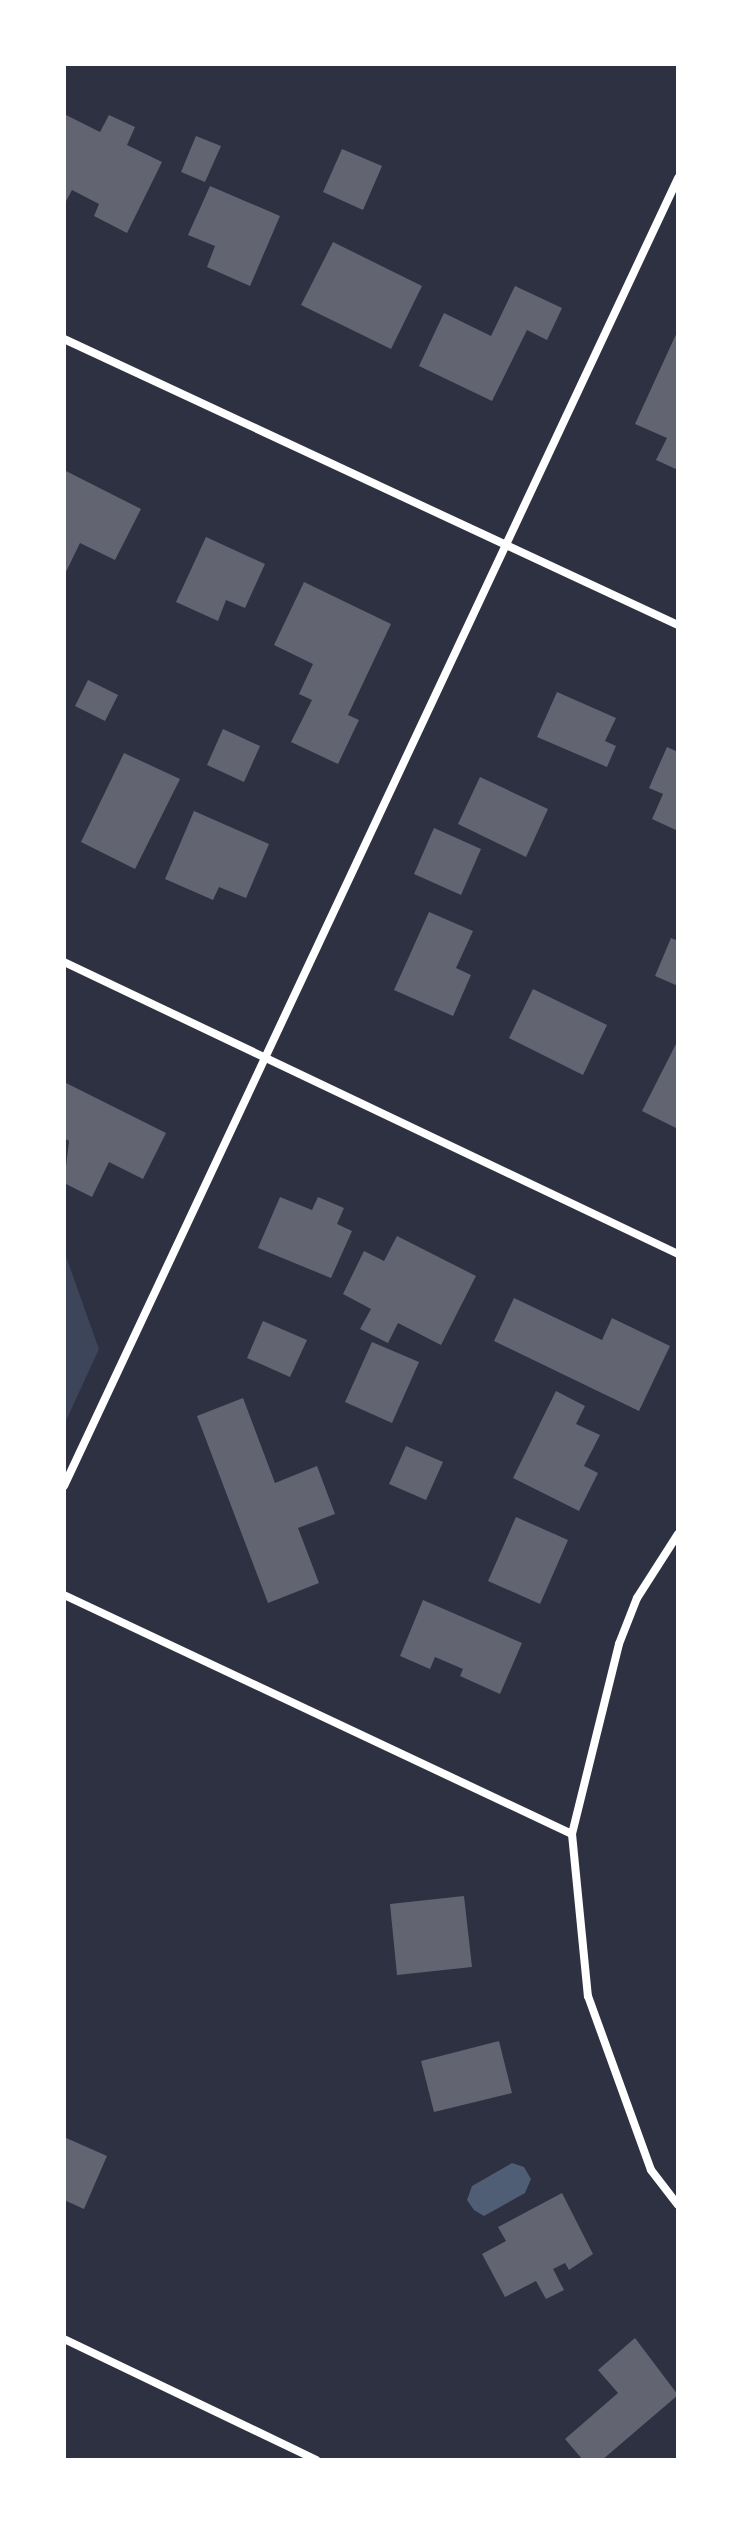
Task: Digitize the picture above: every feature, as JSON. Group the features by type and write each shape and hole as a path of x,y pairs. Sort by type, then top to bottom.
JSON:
{"street":[{"path":"64,1486 509,546 678,178"},
{"path":"64,339 678,625"},
{"path":"64,962 678,1254"},
{"path":"678,1534 637,1598 619,1644 572,1834 588,1996 651,2170 678,2205"},
{"path":"64,1595 572,1834"},
{"path":"64,2339 317,2460"}],"shaded area":[{"path":"64,1251 99,1349 64,1425"},
{"path":"512,2163 524,2167 531,2179 525,2193 484,2216 474,2210 467,2200 472,2186"}],"building":[{"path":"64,114 100,132 109,115 135,127 127,145 162,162 127,233 94,216 99,204 72,190 64,205"},
{"path":"196,136 221,146 205,182 181,172"},
{"path":"342,149 382,166 363,210 323,192"},
{"path":"210,186 280,216 250,286 207,267 215,246 188,235"},
{"path":"333,242 422,286 391,349 301,305"},
{"path":"515,286 562,308 547,340 527,330 492,401 419,366 444,313 491,336"},
{"path":"678,330 678,470 656,460 667,438 635,424"},
{"path":"66,471 141,509 115,560 80,543 64,576"},
{"path":"206,537 265,564 245,608 226,600 218,621 176,602"},
{"path":"304,582 391,624 348,715 359,720 338,764 291,742 312,700 299,694 313,664 274,645"},
{"path":"88,680 118,695 105,721 75,706"},
{"path":"557,692 616,718 605,741 616,746 607,767 537,737"},
{"path":"223,729 260,746 244,782 207,765"},
{"path":"667,747 678,752 678,831 652,819 663,794 649,788"},
{"path":"124,753 180,779 135,869 81,842"},
{"path":"480,777 548,809 526,857 458,824"},
{"path":"194,811 269,844 246,898 219,887 213,900 165,879"},
{"path":"434,828 481,849 461,895 414,874"},
{"path":"429,912 473,931 456,968 471,975 453,1016 394,990"},
{"path":"671,938 678,941 678,986 655,976"},
{"path":"533,989 607,1025 583,1075 509,1038"},
{"path":"678,1040 678,1129 642,1111"},
{"path":"64,1082 166,1133 143,1179 109,1162 92,1197 64,1183 69,1141 64,1138"},
{"path":"280,1197 312,1210 318,1197 344,1208 337,1224 352,1231 331,1278 258,1248"},
{"path":"397,1236 476,1276 441,1345 398,1323 388,1343 360,1329 371,1309 343,1294 364,1251 384,1261"},
{"path":"514,1298 602,1340 612,1318 670,1346 639,1411 494,1341"},
{"path":"263,1321 307,1340 290,1377 247,1358"},
{"path":"372,1342 419,1362 392,1423 345,1402"},
{"path":"556,1391 585,1406 576,1424 600,1435 584,1466 598,1473 579,1511 513,1478"},
{"path":"243,1398 275,1483 317,1466 335,1514 298,1528 319,1583 268,1603 197,1416"},
{"path":"406,1446 443,1462 426,1500 389,1484"},
{"path":"516,1517 568,1540 540,1604 488,1581"},
{"path":"423,1600 522,1643 500,1694 460,1676 463,1669 435,1657 430,1669 400,1656"},
{"path":"464,1896 472,1967 397,1975 390,1904"},
{"path":"499,2041 512,2093 434,2112 421,2061"},
{"path":"64,2137 107,2156 84,2209 64,2200"},
{"path":"562,2193 593,2254 569,2270 565,2263 553,2269 564,2290 546,2299 536,2281 505,2297 482,2254 506,2241 498,2227"},
{"path":"635,2338 678,2395 602,2460 583,2460 565,2439 618,2393 598,2370"}]}
